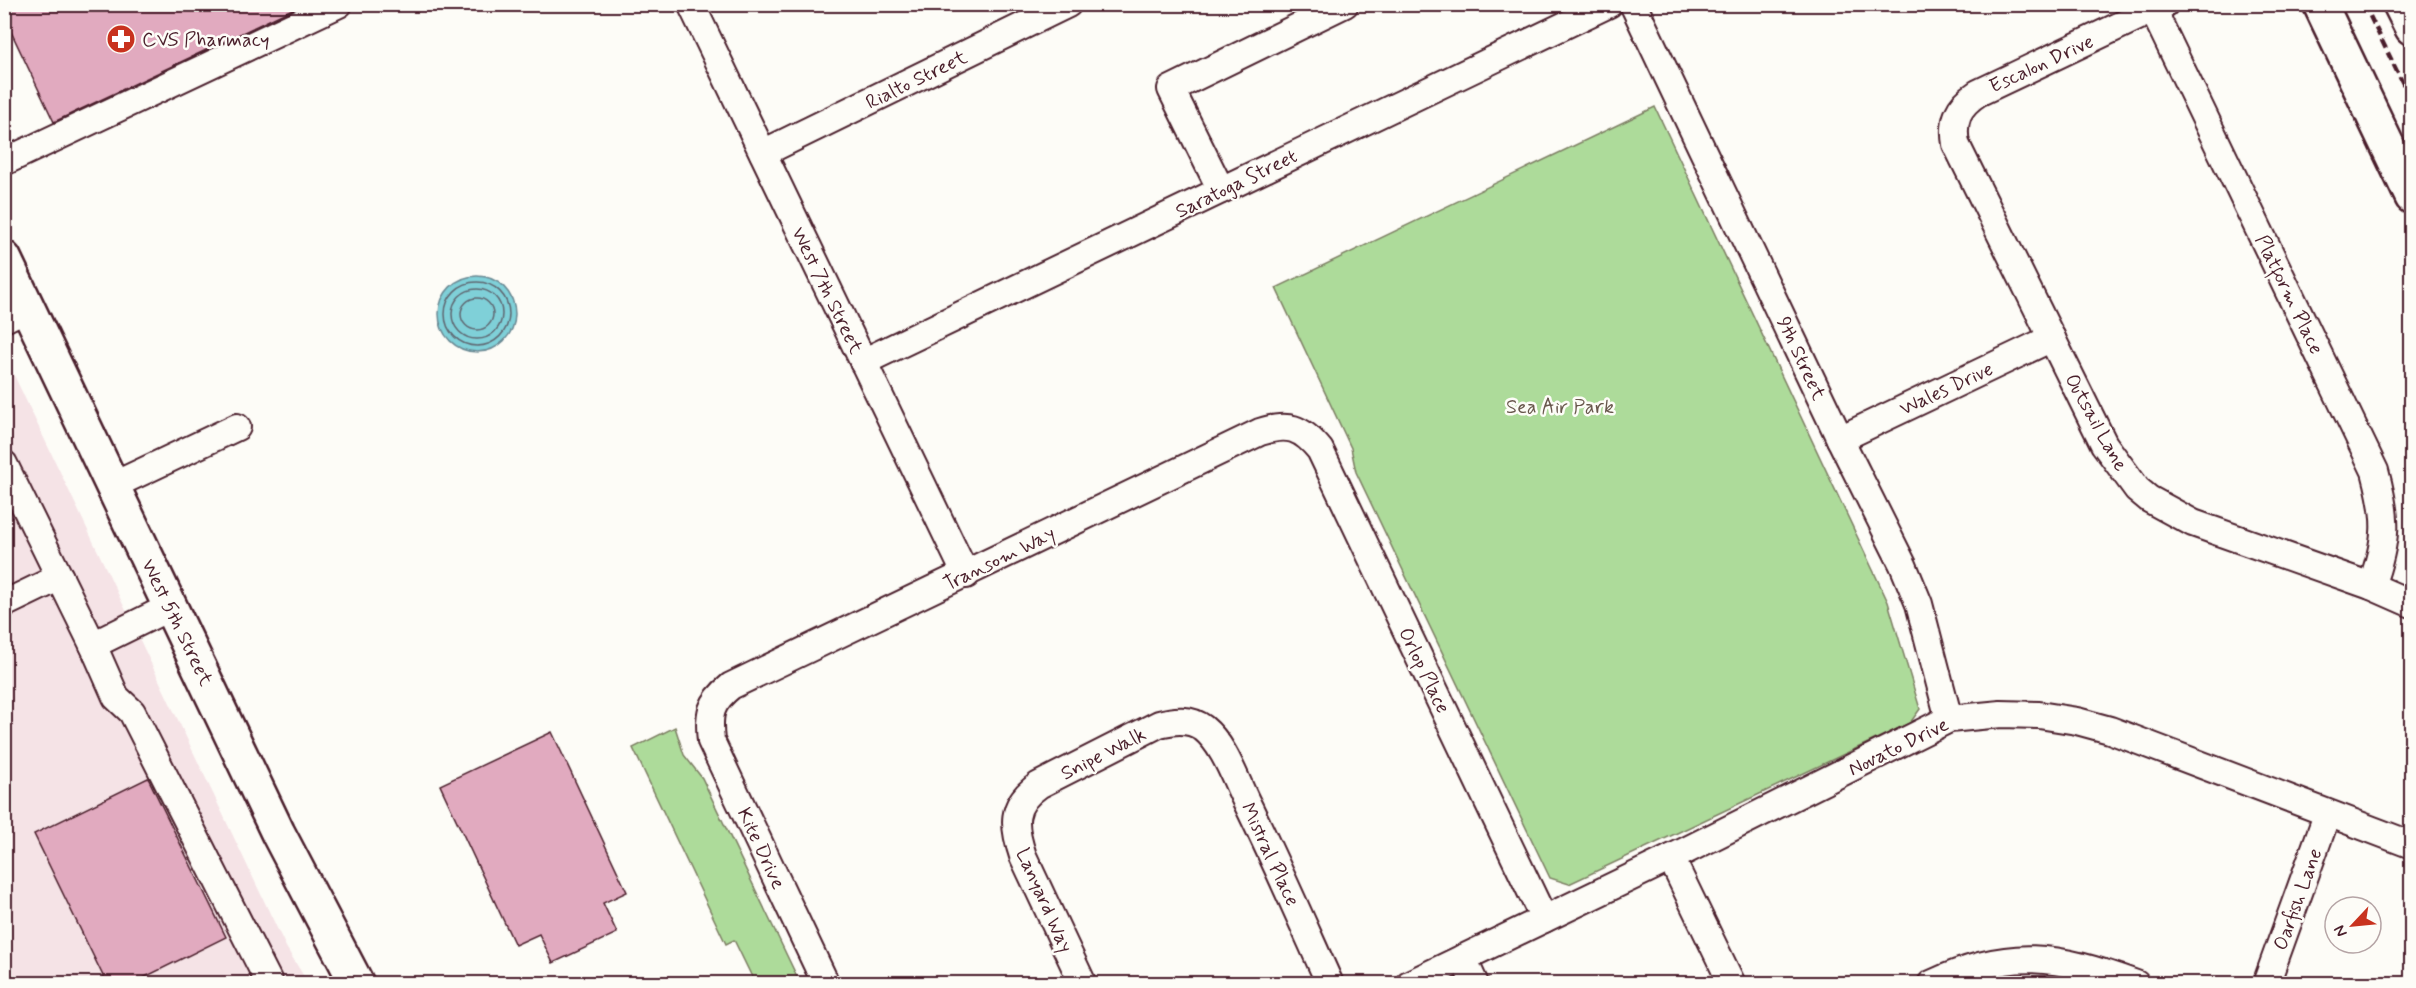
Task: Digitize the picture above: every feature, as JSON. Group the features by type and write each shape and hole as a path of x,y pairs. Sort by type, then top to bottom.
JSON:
{"main road":[{"path":"2320,4 2412,197"},
{"path":"2400,4 2412,28"},
{"name":"West 5th Street","path":"4,258 16,313 112,486 278,833 357,984"}],"street":[{"path":"4,162 339,4"},
{"name":"West 7th Street","path":"691,4 966,575"},
{"name":"Rialto Street","path":"763,153 1068,4"},
{"path":"1221,190 1171,88 1345,4"},
{"name":"Saratoga Street","path":"863,362 1609,4"},
{"name":"9th Street","path":"1633,4 1840,439 1903,565 1919,604 1949,719"},
{"name":"Escalon Drive","path":"1957,115 1967,101 1978,93 2159,7"},
{"name":"Platform Place","path":"2159,7 2375,471 2385,525 2382,554 2371,586"},
{"name":"Outsail Lane","path":"1957,115 1953,129 1956,144 2104,444 2137,489 2149,499 2193,523 2371,586 2412,604"},
{"name":"Wales Drive","path":"1840,439 2052,338"},
{"name":"Transom Way","path":"712,709 718,696 731,686 1260,432 1277,426 1296,429"},
{"path":"112,486 237,427"},
{"name":"Orlop Place","path":"1296,429 1309,437 1320,450 1544,919"},
{"path":"4,464 116,697 132,712 270,984"},
{"path":"4,604 60,577"},
{"path":"93,645 170,607"},
{"name":"Kite Drive","path":"712,709 709,722 711,741 826,984"},
{"name":"Novato Drive","path":"1409,984 1671,858 1949,719 2001,714 2039,715 2077,721 2110,730 2327,815 2412,845"},
{"name":"Snipe Walk","path":"1015,814 1026,794 1039,785 1159,724 1188,721 1204,729"},
{"name":"Mistral Place","path":"1204,729 1214,738 1227,760 1330,984"},
{"name":"Lanyard Way","path":"1015,814 1016,837 1023,856 1083,984"},
{"name":"Oarfish Lane","path":"2266,984 2327,815"},
{"path":"1671,858 1732,984"},
{"path":"1463,958 1475,984"},
{"path":"1931,984 1961,971 1988,963 2016,959 2052,959 2091,967 2136,984"}],"shaded area":[{"path":"4,354 286,947 308,983 5,983"}],"green space":[{"name":"Sea Air Park","path":"1655,107 1888,602 1920,709 1910,723 1569,884 1550,878 1356,472 1351,448 1276,288"},
{"path":"675,727 684,755 702,778 800,983 755,983 734,940 726,944 633,748"}],"water":[{"path":"470,276 484,276 498,282 509,293 515,307 512,329 504,341 484,352 470,352 456,346 445,335 439,321 439,307 445,293 456,282"}],"building":[{"path":"4,4 303,4 54,122 4,17"},
{"path":"552,732 627,892 603,903 617,933 553,963 539,934 515,945 440,785"},
{"path":"148,778 226,937 131,984 107,984 34,834"}],"railway":[{"path":"2364,4 2412,102"}],"place":[{"name":"CVS Pharmacy","path":"121,39"}]}
